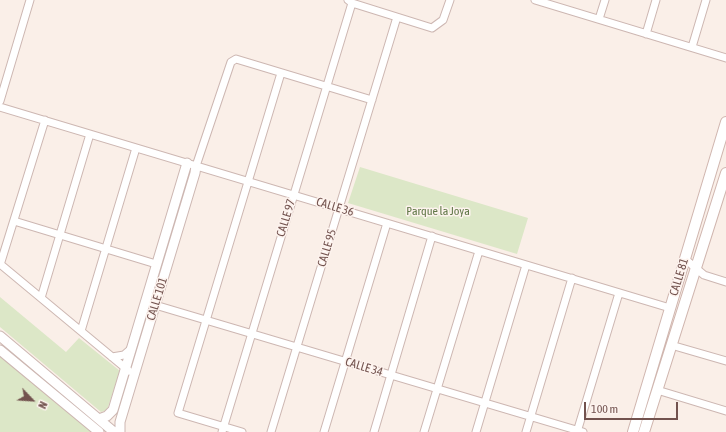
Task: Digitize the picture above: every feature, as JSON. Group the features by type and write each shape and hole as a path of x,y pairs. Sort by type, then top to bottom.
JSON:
{"main road":[{"name":"CALLE 81","path":"633,432 726,122"},
{"name":"CALLE 81","path":"644,432 726,173"},
{"path":"703,199 716,204"}],"street":[{"path":"0,100 30,0"},
{"path":"350,2 432,28 443,20 450,0"},
{"path":"535,0 553,3 646,34 726,58"},
{"path":"599,19 605,0"},
{"path":"646,34 656,0"},
{"path":"692,47 706,0"},
{"name":"CALLE 97","path":"222,429 350,2"},
{"name":"CALLE 95","path":"271,432 397,17"},
{"path":"196,166 231,62 236,59 372,100"},
{"path":"242,432 222,429 178,413 281,73"},
{"name":"CALLE 36","path":"0,107 670,308"},
{"path":"45,120 0,264 134,375"},
{"path":"41,298 90,134"},
{"path":"81,331 136,148"},
{"name":"CALLE 101","path":"99,419 112,412 187,163"},
{"name":"CALLE 101","path":"120,432 120,422 196,166"},
{"path":"14,221 156,264"},
{"path":"324,432 387,223"},
{"path":"374,432 432,236"},
{"path":"424,432 479,250"},
{"path":"685,259 704,275 726,282"},
{"path":"476,432 526,265"},
{"path":"526,432 572,278"},
{"path":"579,431 619,293"},
{"name":"CALLE 34","path":"145,302 579,431"},
{"path":"0,336 114,432"},
{"path":"671,345 726,361"},
{"path":"112,357 124,355 131,349"},
{"path":"0,350 99,432"},
{"path":"657,390 726,411"}],"green space":[{"name":"Parque la Joya","path":"360,167 528,218 517,254 348,203"},
{"path":"0,297 66,352 79,338 120,371 107,410 101,412 0,327"},
{"path":"0,355 93,432 0,432"}]}
